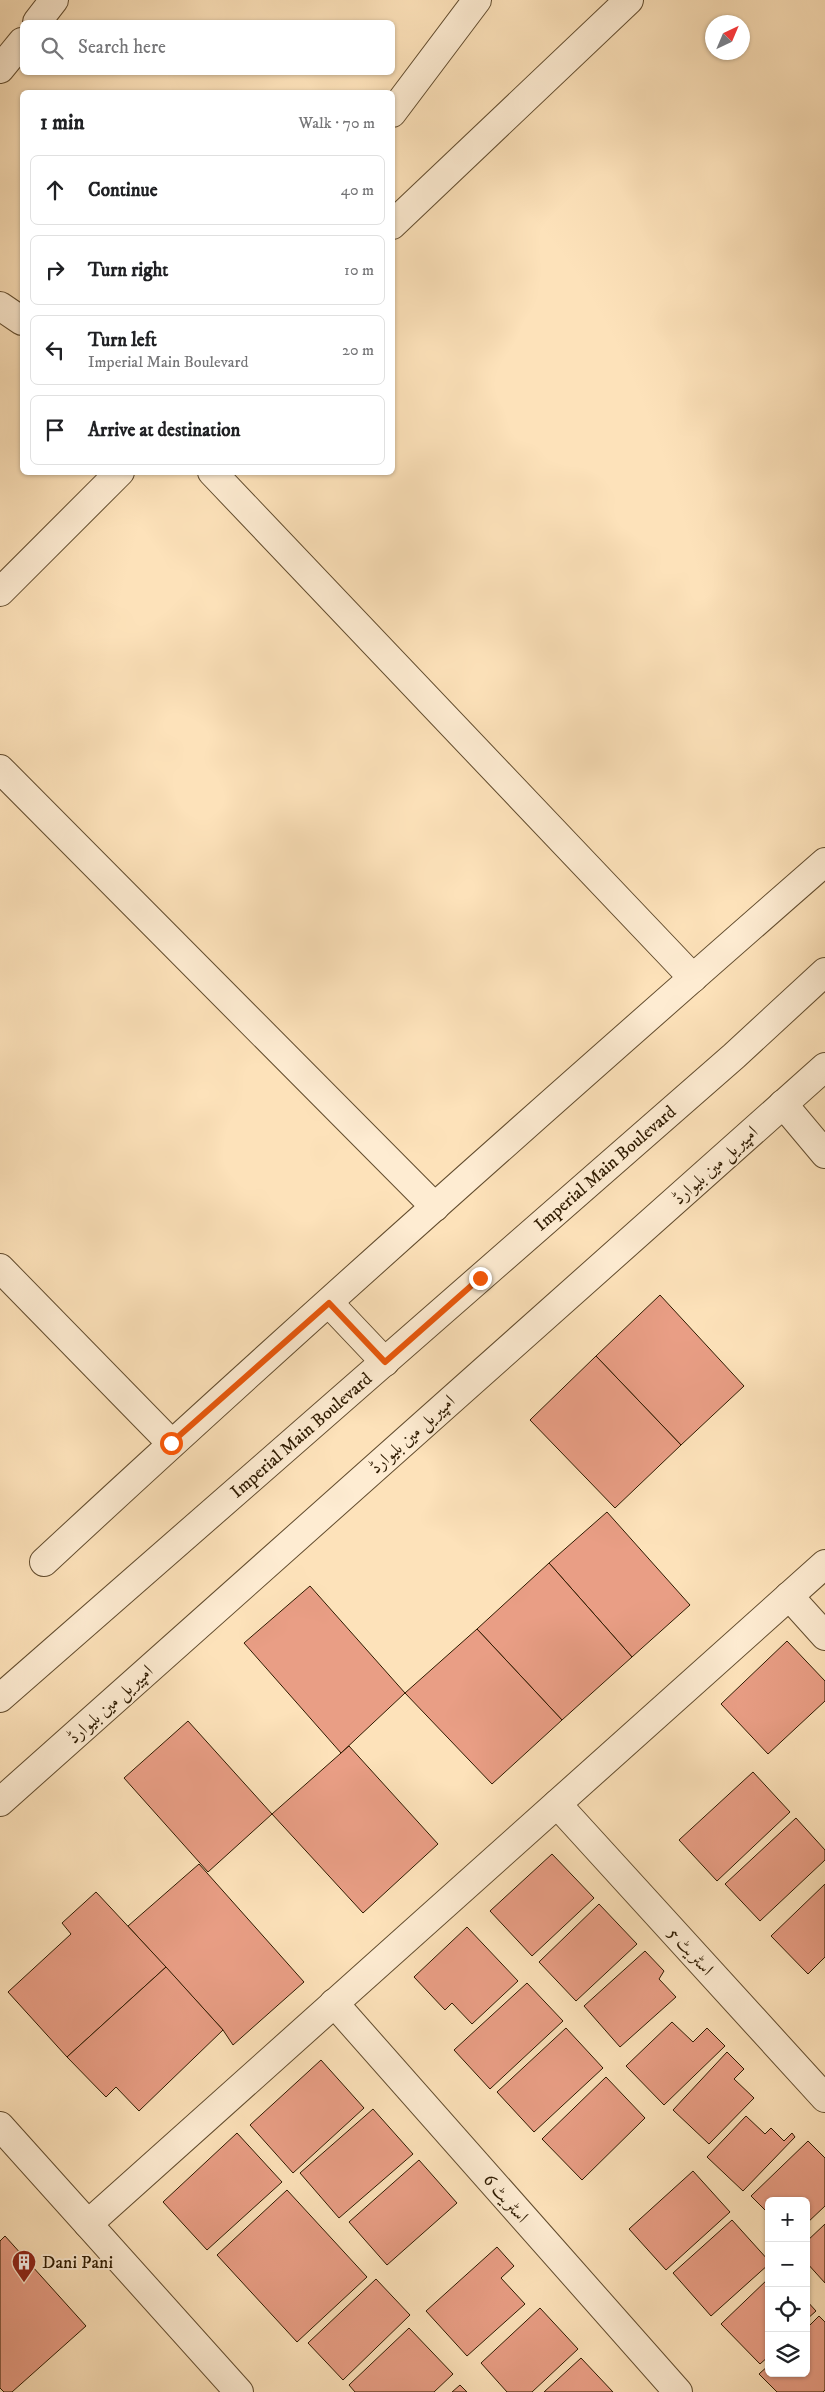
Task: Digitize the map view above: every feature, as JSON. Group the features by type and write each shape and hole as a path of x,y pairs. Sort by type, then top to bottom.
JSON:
{"street":[{"path":"39,20 54,0"},
{"path":"395,109 477,0"},
{"path":"395,222 629,0"},
{"path":"0,69 20,44"},
{"path":"0,306 20,320"},
{"path":"0,592 117,475"},
{"path":"215,475 692,978"},
{"path":"0,769 435,1207"},
{"path":"44,1562 171,1443 692,978 825,862"},
{"name":"Imperial Main Boulevard","path":"0,1698 734,1056 825,972"},
{"name":"امپیریل مین بلیوارڈ","path":"0,1802 825,1067"},
{"path":"783,1104 825,1154"},
{"path":"0,1268 171,1443"},
{"path":"329,1303 385,1362"},
{"path":"88,2224 825,1564"},
{"path":"789,1596 825,1636"},
{"name":"اسٹریٹ 5","path":"558,1804 825,2098"},
{"name":"اسٹریٹ 6","path":"334,2003 678,2392"},
{"path":"0,2126 239,2392"}],"building":[{"path":"660,1295 744,1386 681,1445 596,1356"},
{"path":"596,1356 681,1445 615,1508 530,1420"},
{"path":"607,1512 690,1605 632,1657 549,1563"},
{"path":"549,1563 632,1657 562,1720 477,1629"},
{"path":"310,1586 405,1693 341,1753 244,1643"},
{"path":"477,1629 562,1720 492,1784 405,1693"},
{"path":"787,1641 825,1681 825,1701 768,1754 721,1704"},
{"path":"188,1721 272,1814 208,1872 124,1778"},
{"path":"349,1746 438,1844 363,1913 272,1814"},
{"path":"753,1772 790,1812 717,1881 679,1840"},
{"path":"796,1818 825,1850 825,1860 760,1921 725,1884"},
{"path":"552,1854 594,1898 532,1956 490,1911"},
{"path":"199,1864 304,1982 233,2045 223,2030 128,1926"},
{"path":"825,1884 825,1957 808,1974 771,1936"},
{"path":"96,1892 166,1967 67,2057 8,1992 71,1934 62,1923"},
{"path":"599,1904 637,1944 576,2001 539,1962"},
{"path":"467,1927 518,1981 472,2024 452,2003 445,2010 414,1977"},
{"path":"645,1951 664,1971 659,1979 676,1997 620,2047 584,2006"},
{"path":"166,1967 223,2030 139,2111 116,2087 106,2097 67,2057"},
{"path":"527,1983 563,2021 490,2089 454,2050"},
{"path":"672,2022 693,2042 707,2028 725,2046 664,2105 626,2066"},
{"path":"566,2028 603,2068 534,2132 497,2092"},
{"path":"727,2052 744,2069 734,2079 754,2098 709,2144 673,2110"},
{"path":"321,2060 364,2108 293,2173 250,2125"},
{"path":"606,2077 645,2118 582,2180 542,2139"},
{"path":"373,2109 413,2154 339,2218 300,2173"},
{"path":"746,2116 765,2134 771,2128 784,2141 792,2133 795,2137 743,2191 707,2157"},
{"path":"237,2133 282,2182 207,2250 163,2202"},
{"path":"808,2141 825,2158 825,2206 810,2220 810,2197 765,2197 765,2210 751,2196"},
{"path":"419,2160 457,2203 387,2265 349,2222"},
{"path":"693,2171 730,2212 666,2270 629,2229"},
{"path":"287,2190 367,2277 297,2342 217,2255"},
{"path":"732,2220 765,2257 765,2268 711,2316 673,2273"},
{"path":"825,2224 825,2283 810,2266 810,2238"},
{"name":"Dani Pani","path":"5,2236 86,2326 12,2392 4,2392 0,2388 0,2241"},
{"path":"497,2247 514,2266 501,2278 525,2304 467,2356 426,2311"},
{"path":"376,2279 410,2315 343,2380 308,2343"},
{"path":"765,2282 765,2360 760,2364 721,2324"},
{"path":"810,2304 816,2311 810,2316"},
{"path":"540,2308 578,2349 532,2392 507,2392 481,2363"},
{"path":"819,2316 825,2322 825,2390 823,2392 777,2392 759,2374 765,2369 765,2377 810,2377 810,2325"},
{"path":"409,2328 453,2374 434,2392 355,2392 349,2385"},
{"path":"581,2358 613,2392 544,2392"},
{"path":"460,2385 467,2392 452,2392"}],"place":[{"name":"Dani Pani","path":"24,2283"}],"route":[{"path":"171,1443 329,1303 385,1362 480,1278"}]}
